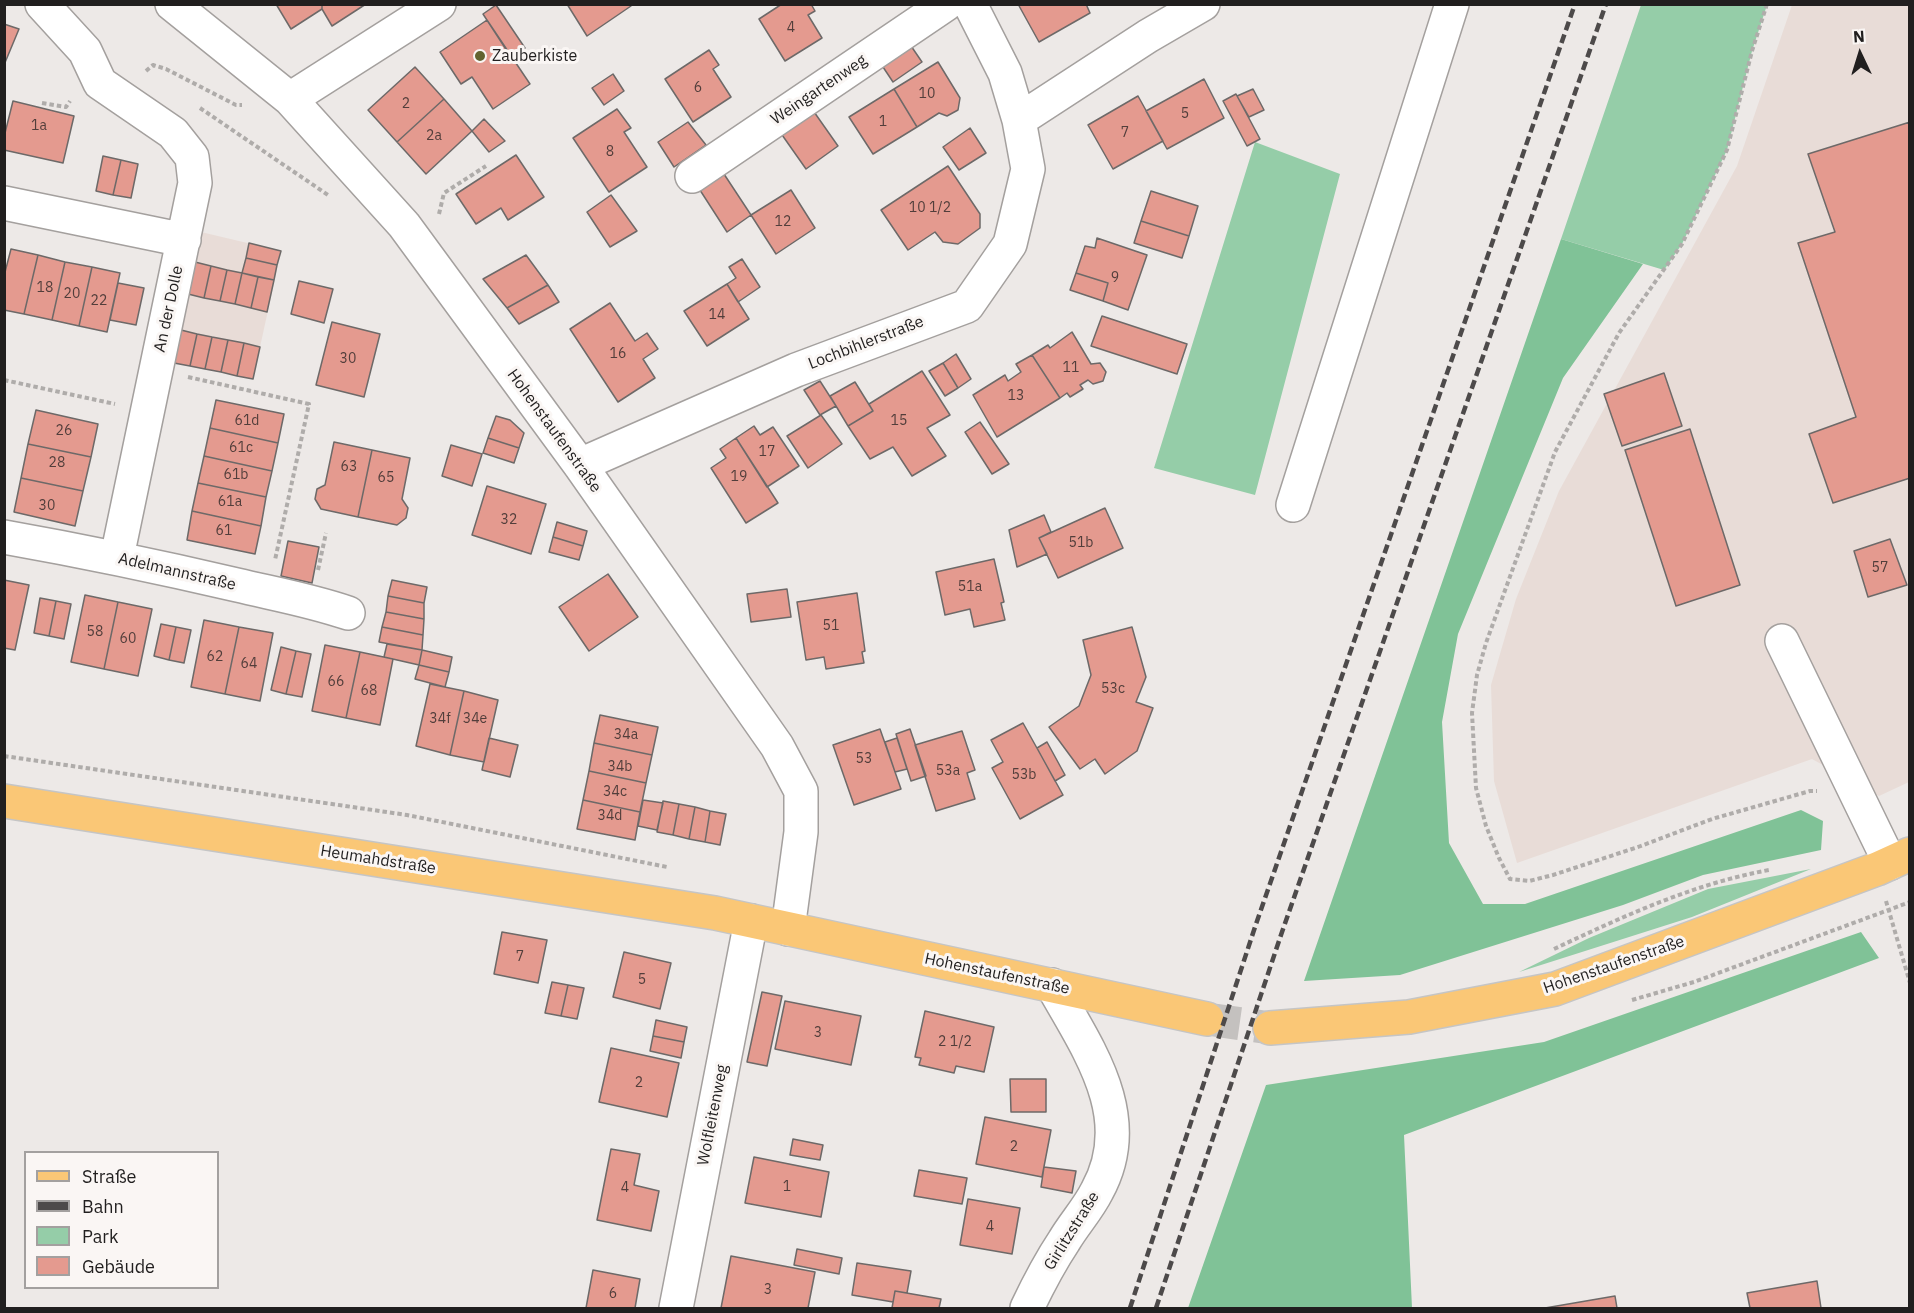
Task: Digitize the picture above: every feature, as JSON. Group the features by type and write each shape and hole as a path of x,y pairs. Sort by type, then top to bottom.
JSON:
{"main road":[{"name":"Heumahdstraße","path":"4,801 715,913 751,921"},
{"name":"Hohenstaufenstraße","path":"1270,1028 1408,1017 1555,989 1892,862"},
{"name":"Hohenstaufenstraße","path":"751,921 1207,1019"}],"street":[{"name":"An der Dolle","path":"42,4 85,51 100,83 174,133 192,157 195,183 117,557"},
{"name":"Hohenstaufenstraße","path":"172,4 290,99 412,236 580,465 777,746 801,791 801,832 788,929"},
{"path":"290,99 439,4"},
{"name":"Weingartenweg","path":"692,176 946,4"},
{"name":"Lochbihlerstraße","path":"580,465 796,370 967,306 1010,244 1028,169 1019,120 1005,74 970,4"},
{"path":"1019,120 1148,36 1203,4"},
{"path":"1293,505 1452,4"},
{"path":"4,203 184,240"},
{"name":"Adelmannstraße","path":"4,537 117,557 268,593 312,601 348,613"},
{"path":"1782,641 1855,792 1892,862"},
{"name":"Wolfleitenweg","path":"676,1308 751,921"},
{"name":"Girlitzstraße","path":"1027,1308 1064,1240 1098,1190 1113,1151 1113,1115 1104,1083 1087,1046 1052,986"}],"path":[{"path":"1767,4 1722,160 1682,244 1619,333 1555,452 1500,602 1477,675 1472,713 1476,788 1494,848 1510,879 1528,881 1638,847 1744,808 1810,791 1855,792"},
{"path":"136,64 156,78"},
{"path":"146,71 153,65 166,69 236,105"},
{"path":"194,104 337,201"},
{"path":"412,236 438,220 444,193 486,166"},
{"path":"157,370 309,404 268,593"},
{"path":"4,380 147,411"},
{"path":"4,756 407,815 675,869"},
{"path":"1892,862 1910,983"},
{"path":"1549,952 1677,895 1736,876 1777,868"}],"shaded area":[{"path":"1792,5 1909,5 1909,782 1879,796 1812,759 1517,863 1494,781 1491,685 1516,599 1559,491 1737,166"},
{"path":"201,232 281,251 253,379 174,363"}],"green space":[{"path":"1641,5 1767,5 1752,51 1727,150 1682,244 1664,270 1561,239"},
{"path":"1255,142 1340,174 1255,495 1154,468"},
{"path":"1561,239 1643,264 1563,378 1458,634 1442,722 1449,843 1483,904 1525,904 1801,810 1823,821 1821,850 1703,875 1623,905 1400,975 1304,981"},
{"path":"1811,869 1692,917 1519,972 1589,938 1708,889"},
{"path":"1861,932 1879,958 1404,1135 1412,1308 1188,1308 1266,1085 1544,1042"}],"building":[{"path":"276,4 322,4 322,9 291,29"},
{"path":"322,4 366,4 332,26 322,9"},
{"path":"567,4 630,4 631,6 587,36"},
{"path":"782,4 811,4 815,11 808,15 822,38 785,61 759,19"},
{"path":"1018,4 1086,4 1090,13 1039,42"},
{"path":"496,5 525,48 511,57 483,14"},
{"path":"487,20 530,84 493,109 472,77 461,84 440,52"},
{"path":"4,24 19,29 4,65"},
{"path":"909,43 922,62 893,82 881,64"},
{"path":"709,50 719,65 713,69 731,97 693,122 665,79"},
{"path":"938,62 960,98 958,110 947,116 939,113 917,127 894,89"},
{"path":"415,67 444,99 397,142 368,110"},
{"path":"613,74 624,91 604,105 592,88"},
{"path":"1204,79 1224,118 1167,149 1146,111"},
{"path":"894,89 917,127 873,154 849,117"},
{"path":"1253,89 1264,110 1249,117 1237,96"},
{"path":"1236,94 1260,139 1247,146 1223,101"},
{"path":"1138,96 1163,141 1113,169 1088,125"},
{"path":"444,99 472,131 426,174 397,142"},
{"path":"13,101 74,116 63,163 4,150 4,137"},
{"path":"617,109 631,128 624,132 647,167 609,192 573,138"},
{"path":"812,109 838,146 806,169 780,132"},
{"path":"484,119 505,141 489,152 472,131"},
{"path":"688,122 706,145 674,167 658,142"},
{"path":"1910,122 1910,478 1833,503 1809,434 1856,417 1798,243 1835,232 1808,154"},
{"path":"970,128 986,153 959,170 943,147"},
{"path":"516,155 544,197 508,220 501,208 476,224 456,194"},
{"path":"103,156 121,160 113,195 96,191"},
{"path":"121,160 138,164 131,198 113,195"},
{"path":"948,166 980,214 980,228 958,244 943,242 935,232 908,250 881,210"},
{"path":"722,171 751,215 727,232 698,187"},
{"path":"791,190 815,228 776,254 751,215"},
{"path":"1151,191 1198,206 1189,236 1141,221"},
{"path":"611,195 637,231 610,247 587,212"},
{"path":"1141,221 1189,236 1182,258 1134,243"},
{"path":"1097,238 1147,255 1128,310 1103,301 1108,283 1076,273 1085,246 1095,248"},
{"path":"249,243 281,251 277,265 246,258"},
{"path":"11,249 38,255 24,314 4,310 4,276"},
{"path":"38,255 65,262 52,320 24,314"},
{"path":"526,255 548,285 507,308 483,279"},
{"path":"246,258 277,265 274,280 242,273"},
{"path":"742,259 760,287 738,302 727,284 736,278 729,267"},
{"path":"65,262 92,267 79,326 52,320"},
{"path":"195,262 211,266 204,298 188,294"},
{"path":"211,266 227,270 220,301 204,298"},
{"path":"92,267 120,273 107,332 79,326"},
{"path":"227,270 242,273 235,304 220,301"},
{"path":"242,273 258,277 251,308 235,304"},
{"path":"1076,273 1108,283 1103,301 1070,290"},
{"path":"258,277 274,280 267,312 251,308"},
{"path":"299,281 333,289 324,323 291,314"},
{"path":"118,283 144,288 136,325 110,320"},
{"path":"727,284 749,319 707,346 684,311"},
{"path":"548,285 559,302 519,324 507,308"},
{"path":"610,303 635,341 647,333 658,349 643,359 655,378 618,402 570,329"},
{"path":"1102,316 1187,344 1177,374 1091,346"},
{"path":"332,322 380,334 364,397 316,385"},
{"path":"181,330 197,334 190,366 174,363"},
{"path":"1072,332 1091,364 1100,363 1106,372 1103,381 1093,384 1088,380 1080,385 1083,389 1070,397 1067,393 1060,398 1032,355 1048,345 1050,348"},
{"path":"197,334 212,337 205,369 190,366"},
{"path":"212,337 228,340 221,372 205,369"},
{"path":"228,340 244,343 237,376 221,372"},
{"path":"244,343 260,347 253,379 237,376"},
{"path":"956,354 971,379 958,388 943,363"},
{"path":"1032,355 1060,398 997,437 973,395 1005,375 1008,381 1021,372 1016,364"},
{"path":"943,363 958,388 945,396 929,371"},
{"path":"922,371 950,415 927,428 946,456 912,476 893,447 870,459 848,426 873,411 869,404"},
{"path":"1664,373 1682,426 1622,446 1604,394"},
{"path":"820,381 836,406 820,415 804,390"},
{"path":"855,382 873,411 848,426 830,396"},
{"path":"216,400 284,414 278,443 210,428"},
{"path":"36,410 98,424 91,457 28,444"},
{"path":"821,415 842,444 808,468 787,436"},
{"path":"496,416 510,420 524,433 519,448 488,438"},
{"path":"980,422 1009,464 992,474 965,432"},
{"path":"754,426 760,435 773,427 799,466 767,487 736,438"},
{"path":"210,428 278,443 272,471 204,456"},
{"path":"1690,429 1740,585 1676,606 1625,450"},
{"path":"488,438 519,448 514,463 483,453"},
{"path":"736,438 778,503 746,523 711,468 726,458 720,449"},
{"path":"334,442 372,450 358,517 321,509 315,499 317,489 325,485"},
{"path":"28,444 91,457 83,491 21,478"},
{"path":"451,445 482,454 472,486 442,476"},
{"path":"372,450 410,458 402,499 408,508 406,518 397,525 358,517"},
{"path":"204,456 272,471 266,497 198,483"},
{"path":"21,478 83,491 75,526 14,512"},
{"path":"198,483 266,497 261,526 192,511"},
{"path":"487,486 546,504 531,554 472,535"},
{"path":"1105,508 1123,548 1058,578 1039,538"},
{"path":"192,511 261,526 255,554 187,540"},
{"path":"1044,515 1051,532 1039,538 1047,554 1017,567 1009,530"},
{"path":"557,522 587,531 583,546 553,537"},
{"path":"553,537 583,546 579,560 549,552"},
{"path":"1890,539 1907,585 1868,597 1854,551"},
{"path":"288,541 319,547 312,583 281,576"},
{"path":"994,559 1004,602 1001,603 1005,620 974,627 970,609 945,615 936,572"},
{"path":"608,574 638,617 589,651 559,607"},
{"path":"4,580 29,585 15,650 4,648"},
{"path":"392,580 427,587 424,603 388,596"},
{"path":"787,589 791,617 751,622 747,594"},
{"path":"857,593 865,651 862,652 864,663 826,669 824,657 806,660 797,602"},
{"path":"85,595 118,602 104,669 71,662"},
{"path":"388,596 424,603 424,619 386,612"},
{"path":"40,598 56,601 49,636 34,633"},
{"path":"56,601 71,604 64,639 49,636"},
{"path":"118,602 152,609 138,676 104,669"},
{"path":"386,612 424,619 423,635 382,627"},
{"path":"204,620 239,627 225,694 191,687"},
{"path":"161,624 176,627 169,660 154,656"},
{"path":"176,627 191,630 184,663 169,660"},
{"path":"239,627 273,633 260,701 225,694"},
{"path":"382,627 423,635 422,650 379,642"},
{"path":"1132,627 1146,677 1136,702 1153,708 1137,751 1105,774 1095,759 1080,769 1049,727 1079,706 1091,675 1083,640"},
{"path":"387,644 422,650 419,665 384,657"},
{"path":"325,645 360,652 346,718 312,711"},
{"path":"281,647 296,651 286,694 271,690"},
{"path":"422,650 452,657 449,672 419,665"},
{"path":"296,651 311,654 302,697 286,694"},
{"path":"360,652 393,659 380,725 346,718"},
{"path":"419,665 449,672 445,687 415,679"},
{"path":"430,684 464,691 450,755 416,746"},
{"path":"464,691 498,700 484,762 450,755"},
{"path":"600,715 658,727 652,755 594,743"},
{"path":"1023,723 1063,795 1020,819 992,768 1003,762 991,740"},
{"path":"880,729 901,789 854,805 833,745"},
{"path":"910,729 926,776 911,781 896,734"},
{"path":"962,731 975,770 967,773 975,799 936,811 915,745"},
{"path":"489,738 518,745 510,777 482,770"},
{"path":"897,738 907,769 895,772 885,742"},
{"path":"1047,742 1065,775 1055,781 1037,748"},
{"path":"594,743 652,755 646,783 589,771"},
{"path":"589,771 646,783 640,812 583,800"},
{"path":"583,800 640,812 635,840 577,829"},
{"path":"643,800 663,803 657,830 638,826"},
{"path":"663,801 679,804 673,835 657,832"},
{"path":"679,804 695,807 689,839 673,835"},
{"path":"695,807 710,811 705,842 689,839"},
{"path":"710,811 726,814 720,845 705,842"},
{"path":"502,932 547,940 538,983 494,974"},
{"path":"624,952 671,963 660,1009 613,997"},
{"path":"552,982 568,985 561,1016 545,1013"},
{"path":"568,985 584,988 577,1019 561,1016"},
{"path":"762,992 782,996 767,1066 747,1062"},
{"path":"785,1001 861,1016 851,1065 775,1049"},
{"path":"925,1011 994,1027 984,1072 956,1066 954,1073 919,1065 921,1058 915,1057"},
{"path":"656,1020 687,1027 684,1042 653,1036"},
{"path":"653,1036 684,1042 681,1058 650,1051"},
{"path":"611,1048 679,1063 667,1117 599,1102"},
{"path":"1010,1079 1046,1079 1046,1112 1011,1112"},
{"path":"985,1117 1051,1130 1042,1177 976,1164"},
{"path":"793,1139 823,1145 820,1160 790,1155"},
{"path":"611,1149 640,1154 634,1185 659,1191 651,1231 597,1220"},
{"path":"754,1157 829,1172 821,1217 745,1203"},
{"path":"1044,1167 1076,1171 1072,1193 1041,1187"},
{"path":"919,1170 967,1178 962,1204 914,1196"},
{"path":"968,1199 1020,1208 1012,1254 960,1245"},
{"path":"797,1249 842,1258 839,1274 794,1265"},
{"path":"731,1256 815,1272 808,1308 721,1308"},
{"path":"857,1263 911,1271 907,1293 895,1291 893,1302 852,1295"},
{"path":"593,1270 640,1279 635,1308 586,1308"},
{"path":"1817,1281 1821,1308 1750,1308 1747,1293"},
{"path":"895,1291 941,1299 939,1308 892,1308"},
{"path":"1615,1296 1617,1308 1545,1308"}],"tunnel":[{"path":"1207,1019 1270,1028"}],"railway":[{"path":"1130,1308 1256,924 1575,4"},
{"path":"1156,1308 1282,932 1606,4"}],"place":[{"name":"Zauberkiste","path":"480,56"}]}
